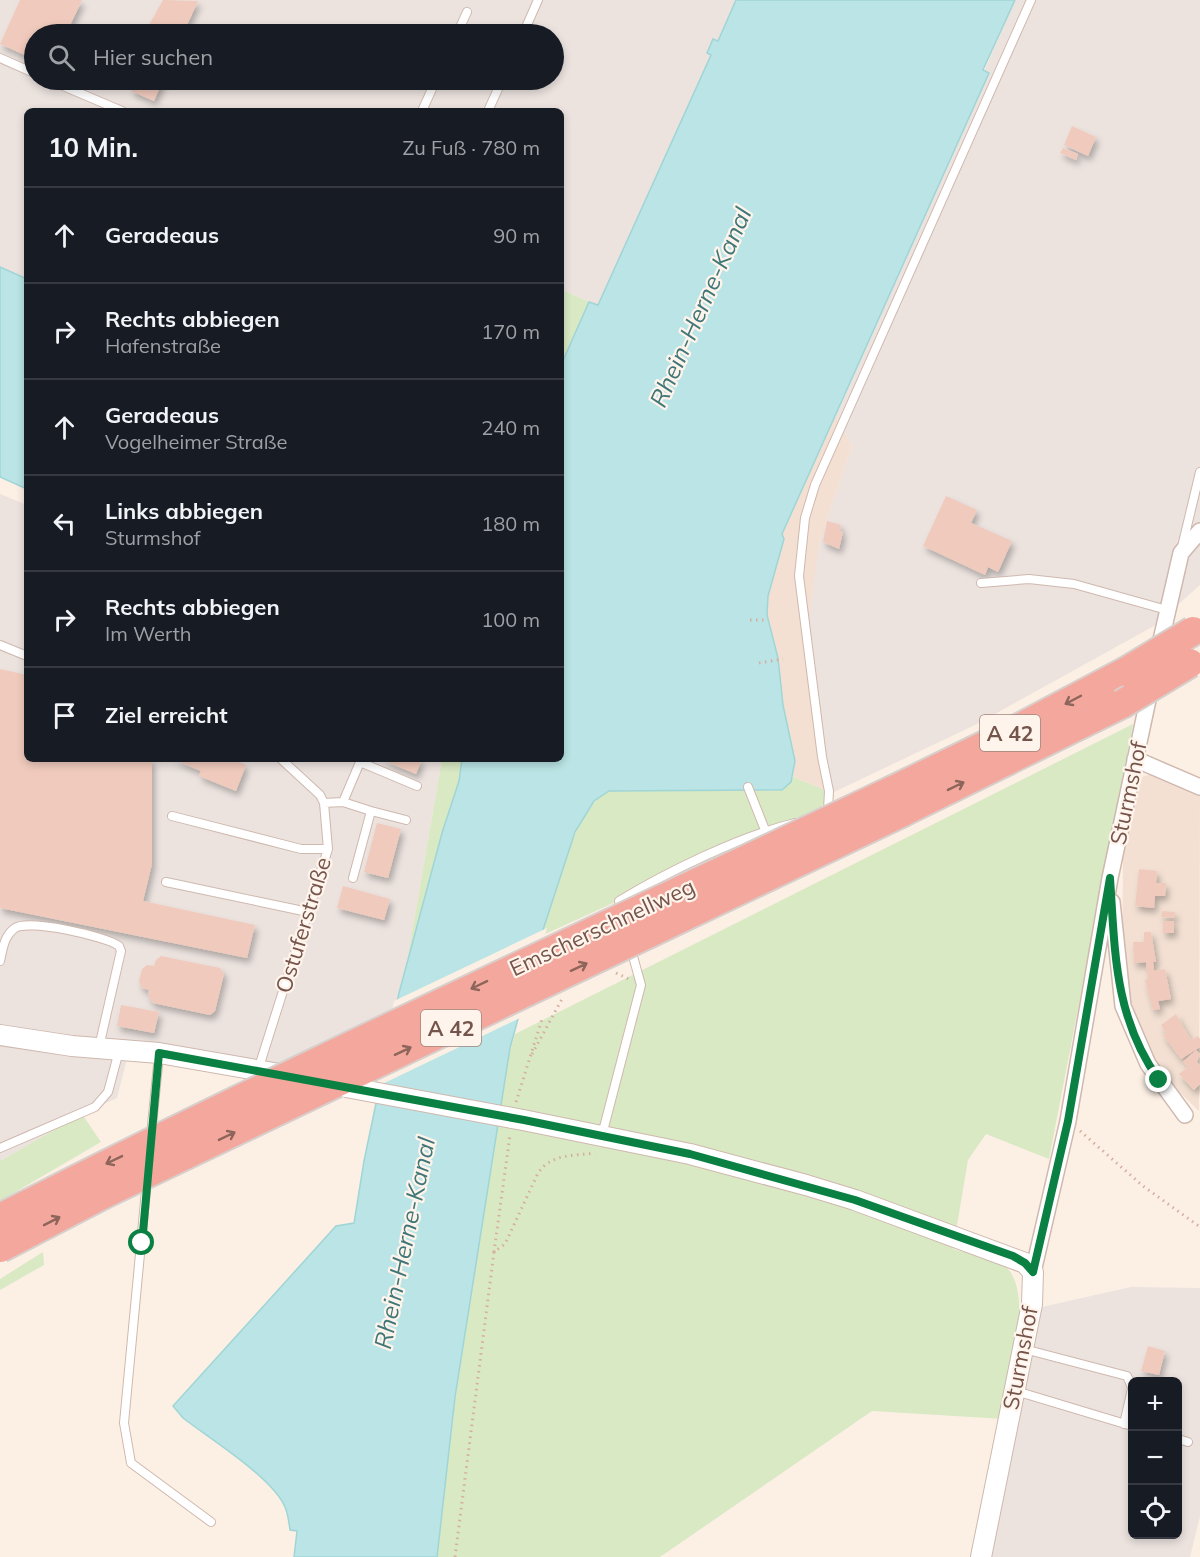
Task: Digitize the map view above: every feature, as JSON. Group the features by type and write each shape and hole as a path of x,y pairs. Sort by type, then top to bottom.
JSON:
{"highway":[{"name":"Emscherschnellweg","path":"0,1248 106,1193 898,801 1000,738 1125,672 1196,645"},
{"name":"Emscherschnellweg","path":"0,1218 94,1170 548,952 1122,704 1196,645"}],"street":[{"name":"Sturmshof","path":"981,1557 1032,1304 1033,1272 1068,1121 1110,878 1167,610 1181,553 1200,531"},
{"path":"1136,759 1200,787"},
{"path":"1110,878 1118,979 1123,1006 1148,1064 1185,1115"},
{"path":"0,1035 159,1053 258,1070 524,1120 598,1145 690,1154 855,1200 1013,1256 1025,1263 1033,1272"}],"lane":[{"path":"527,24 538,0"},
{"path":"818,815 828,810 829,791 822,757 799,576 805,518 815,485 1031,0"},
{"path":"462,24 467,12"},
{"path":"0,58 24,69"},
{"path":"73,90 115,108"},
{"path":"423,108 431,90"},
{"path":"489,108 497,90"},
{"path":"1181,553 1200,472"},
{"path":"981,583 1029,579 1074,584 1167,610"},
{"path":"0,645 24,655"},
{"path":"292,762 320,795 324,804 343,802 406,820"},
{"path":"343,802 360,762 417,786"},
{"path":"748,787 765,830"},
{"name":"Ostuferstraße","path":"258,1070 328,849 324,804"},
{"path":"353,878 371,811"},
{"path":"172,816 301,849 328,849"},
{"path":"624,922 618,901 645,885 765,830 807,820"},
{"path":"166,882 308,912"},
{"path":"0,961 6,936 18,926 35,924 119,946 121,951 99,1048"},
{"path":"598,1145 641,986 627,933"},
{"path":"0,1148 95,1107 108,1092 119,1050"},
{"path":"159,1053 124,1423 131,1462 211,1522"},
{"path":"1023,1348 1127,1376 1128,1378"},
{"path":"1014,1391 1128,1425"},
{"path":"1182,1441 1188,1443"}],"path":[{"path":"750,620 768,620"},
{"path":"759,663 783,659"},
{"path":"610,972 618,973 641,986"},
{"path":"528,1062 565,995"},
{"path":"1068,1121 1143,1186 1200,1227"},
{"path":"455,1557 494,1252 505,1244 538,1173 546,1164 559,1157 598,1145"}],"shaded area":[{"path":"0,0 736,0 598,306 564,290 564,108 24,108 24,278 0,267"},
{"path":"1015,0 1200,0 1200,585 1154,626 975,725 832,793 809,618 819,544 852,446 836,415"},
{"path":"836,415 852,446 819,544 832,793 793,777 795,761 783,705 778,658 767,615 768,596 782,534"},
{"path":"0,494 24,504 24,762 441,762 406,968 379,1088 128,1055 117,1098 82,1114 0,1161"},
{"path":"1154,774 1200,794 1199,1111 1175,1088 1155,1063 1130,1012 1122,959 1123,860 1140,780 1144,776"},
{"path":"1131,1287 1200,1288 1200,1516 1190,1557 984,1557 1033,1309"}],"green space":[{"path":"564,290 589,302 564,358"},
{"path":"1133,724 1049,1159 986,1134 968,1160 953,1249 1002,1264 1012,1275 1018,1292 1020,1314 1018,1337 1004,1419 872,1411 660,1557 437,1557 470,1289 500,1095 515,1034"},
{"path":"441,762 462,762 459,781 442,833 406,968"},
{"path":"793,777 832,793 819,809 541,936 569,846 588,809 601,795 609,791 634,789 780,791 789,785"},
{"path":"82,1114 101,1142 0,1201 0,1161"},
{"path":"43,1252 44,1265 0,1290 0,1279"}],"water":[{"name":"Rhein-Herne-Kanal","path":"736,0 1015,0 983,70 989,73 782,534 784,539 768,596 767,615 778,658 783,705 795,761 791,782 782,790 609,791 594,801 575,832 541,936 510,1048 455,1397 437,1557 294,1557 297,1531 290,1530 286,1510 278,1495 254,1471 183,1418 173,1406 336,1226 354,1223 364,1161 399,993 442,833 459,781 462,762 564,762 564,358 589,302 598,305 711,55 707,53 713,39 718,41"},
{"path":"0,267 24,278 24,488 0,477"}],"pier":[{"path":"547,928 522,1017 376,1087 394,1001"}],"building":[{"path":"20,0 82,0 71,24 24,24 24,55 0,44"},
{"path":"163,0 198,1 188,24 150,24"},
{"path":"131,90 159,90 154,101"},
{"path":"1072,126 1096,137 1088,156 1064,145"},
{"path":"1063,148 1078,154 1076,160 1060,153"},
{"path":"946,496 977,510 971,523 1012,541 998,572 988,567 985,575 923,546"},
{"path":"827,521 841,525 840,531 843,532 839,549 823,542"},
{"path":"0,669 24,674 24,762 152,762 152,864 143,901 255,925 247,958 0,908"},
{"path":"179,762 238,762 246,765 236,791 199,776 201,771"},
{"path":"387,762 421,762 416,774"},
{"path":"377,823 401,829 388,878 364,872"},
{"path":"1139,869 1157,871 1156,883 1166,883 1165,896 1155,896 1154,908 1135,906"},
{"path":"343,886 390,899 384,920 337,908"},
{"path":"1162,911 1175,912 1175,918 1161,917"},
{"path":"1163,921 1174,921 1174,933 1163,933"},
{"path":"1144,932 1151,932 1156,962 1153,962 1154,971 1165,969 1171,999 1158,1001 1160,1009 1153,1010 1145,980 1148,979 1146,962 1134,963 1133,942 1144,942"},
{"path":"161,956 220,968 224,974 215,1011 210,1015 153,1003 148,996 149,990 142,988 139,982 142,969 147,965 154,966 156,960"},
{"path":"121,1005 159,1012 154,1033 117,1026"},
{"path":"1176,1014 1191,1040 1198,1036 1200,1039 1200,1047 1181,1059 1163,1035 1166,1033 1161,1025"},
{"path":"1196,1050 1200,1054 1197,1062 1200,1065 1200,1084 1194,1090 1179,1074 1188,1067 1183,1062"},
{"path":"1148,1346 1165,1351 1159,1375 1141,1371"}],"route":[{"path":"142,1243 159,1053 524,1120 690,1154 855,1200 1013,1256 1025,1263 1033,1272 1041,1246 1068,1121 1110,878 1118,979 1123,1006 1135,1040 1159,1080"}]}
